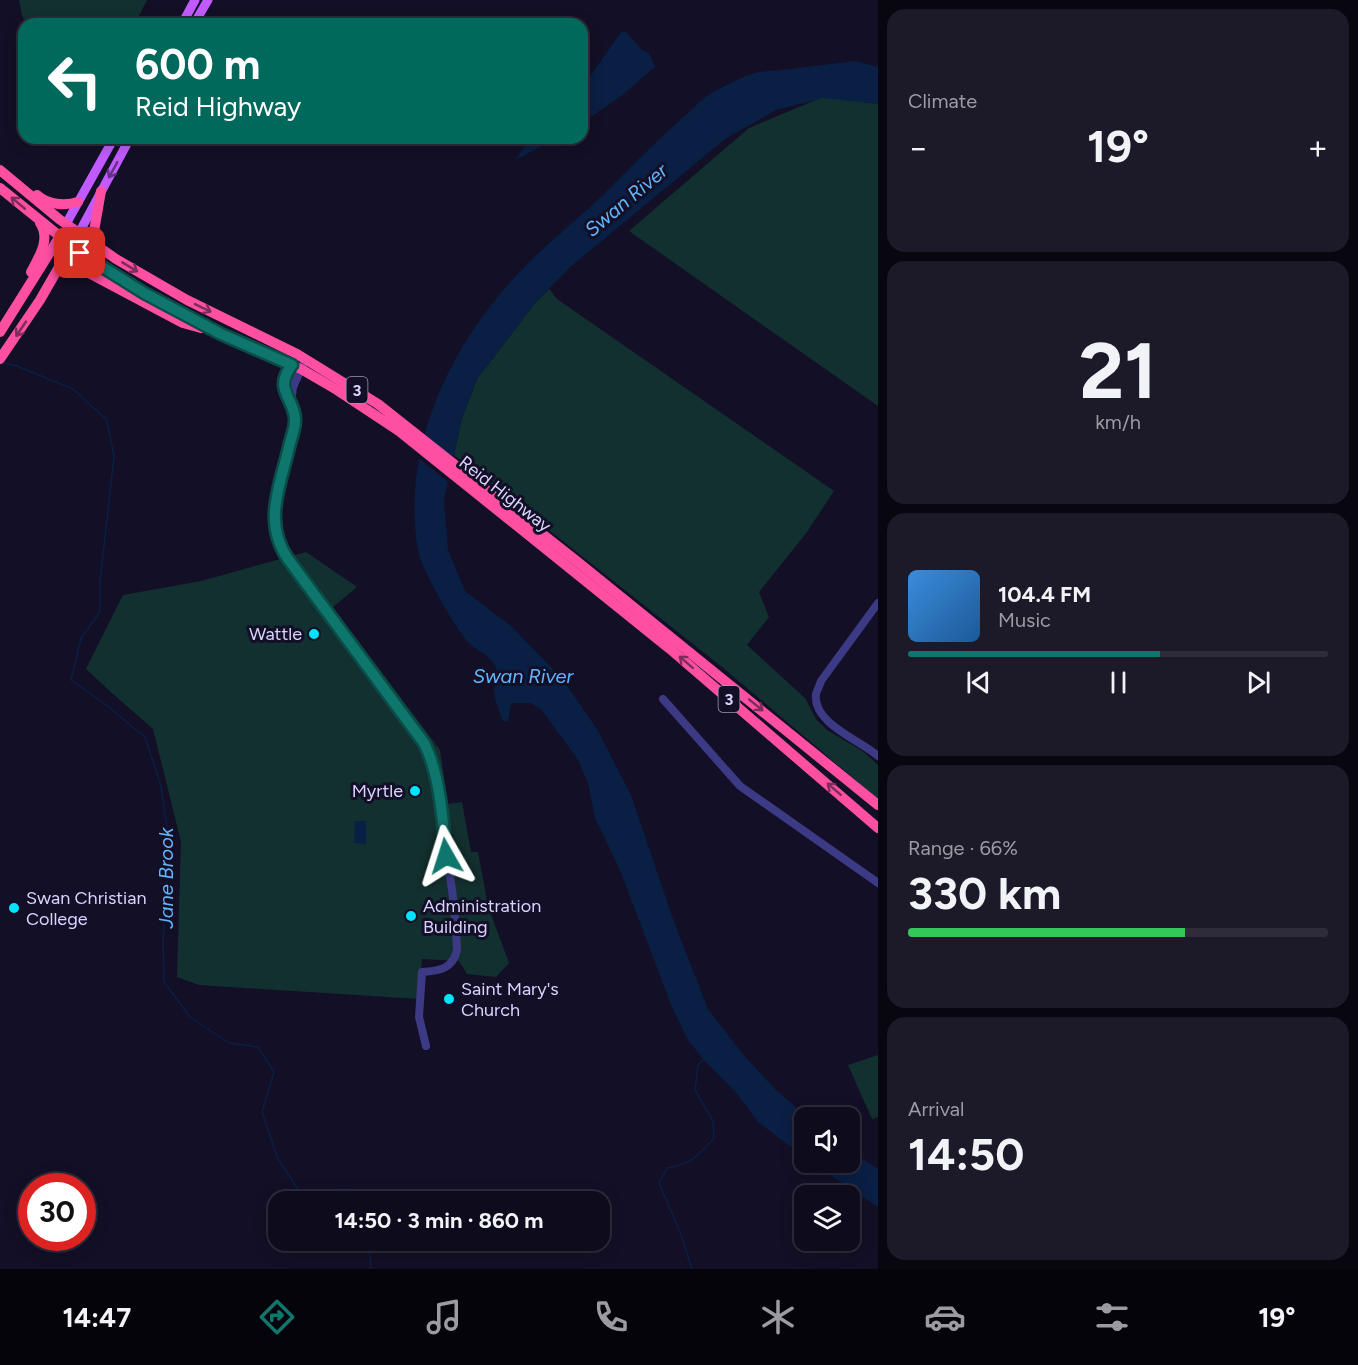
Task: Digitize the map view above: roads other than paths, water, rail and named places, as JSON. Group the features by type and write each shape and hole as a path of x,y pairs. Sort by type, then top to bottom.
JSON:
{"highway":[{"path":"0,164 41,199 64,204 78,202"},
{"name":"3","path":"0,170 79,233"},
{"name":"3","path":"0,188 71,246"},
{"path":"97,246 93,237 101,191"},
{"path":"12,312 44,247 45,234 36,218"},
{"path":"0,332 60,238 66,224"},
{"path":"0,359 25,324 79,233"},
{"name":"Reid Highway","path":"79,233 156,283 299,362 413,437 878,805"},
{"name":"Reid Highway","path":"71,246 144,293 221,334 299,362"},
{"path":"58,270 72,264 183,323 221,334"},
{"name":"Reid Highway","path":"578,568 878,828"}],"main road":[{"path":"185,18 195,0"},
{"path":"198,18 208,0"},
{"path":"66,224 111,144"},
{"path":"79,233 127,144"}],"street":[{"path":"299,362 291,403 295,423 274,512 274,528 279,544 420,736 430,757 434,773 445,839 446,865 451,883 457,950 449,966 422,972 419,1017 426,1046"},
{"path":"878,603 821,681 816,695 821,716 878,756"},
{"path":"663,699 740,786 878,883"}],"water":[{"path":"621,32 626,32 642,50 649,53 655,67 621,96 588,119 588,79"},
{"name":"Swan River","path":"855,61 878,67 878,104 823,98 776,110 725,139 569,268 535,303 477,379 462,418 444,500 448,550 465,591 511,626 561,677 597,729 631,795 674,922 708,1009 742,1053 774,1088 796,1107 794,1149 758,1122 738,1095 688,1040 671,1005 620,870 595,818 588,783 578,760 541,709 530,703 511,703 508,722 503,721 497,706 494,687 496,667 464,637 432,584 420,559 414,513 416,476 423,439 434,404 468,337 490,307 514,278 547,245 700,102 710,94 755,73"},
{"path":"527,144 546,144 515,160"},
{"path":"355,821 366,821 366,844 354,843"},
{"path":"860,1157 878,1169 878,1207 860,1195 860,1185 845,1185 827,1173 860,1173"}],"waterway":[{"name":"Jane Brook","path":"4,363 73,389 107,420 114,457 100,581 100,612 81,638 71,680 145,737 161,786 169,842 163,941 164,982 190,1017 229,1043 258,1047 274,1072 262,1112 278,1159 299,1191"},
{"name":"Jane Brook","path":"692,1269 680,1232 659,1183 667,1168 694,1158 714,1138 713,1121 695,1090 698,1065 704,1059"},
{"name":"Jane Brook","path":"299,1191 348,1189 350,1191"},
{"name":"Jane Brook","path":"370,1251 371,1269"}],"place":[{"name":"Wattle","path":"314,634"},
{"name":"Myrtle","path":"415,791"},
{"name":"Swan Christian College","path":"14,908"},
{"name":"Administration Building","path":"411,916"},
{"name":"Saint Mary's Church","path":"449,999"}]}
